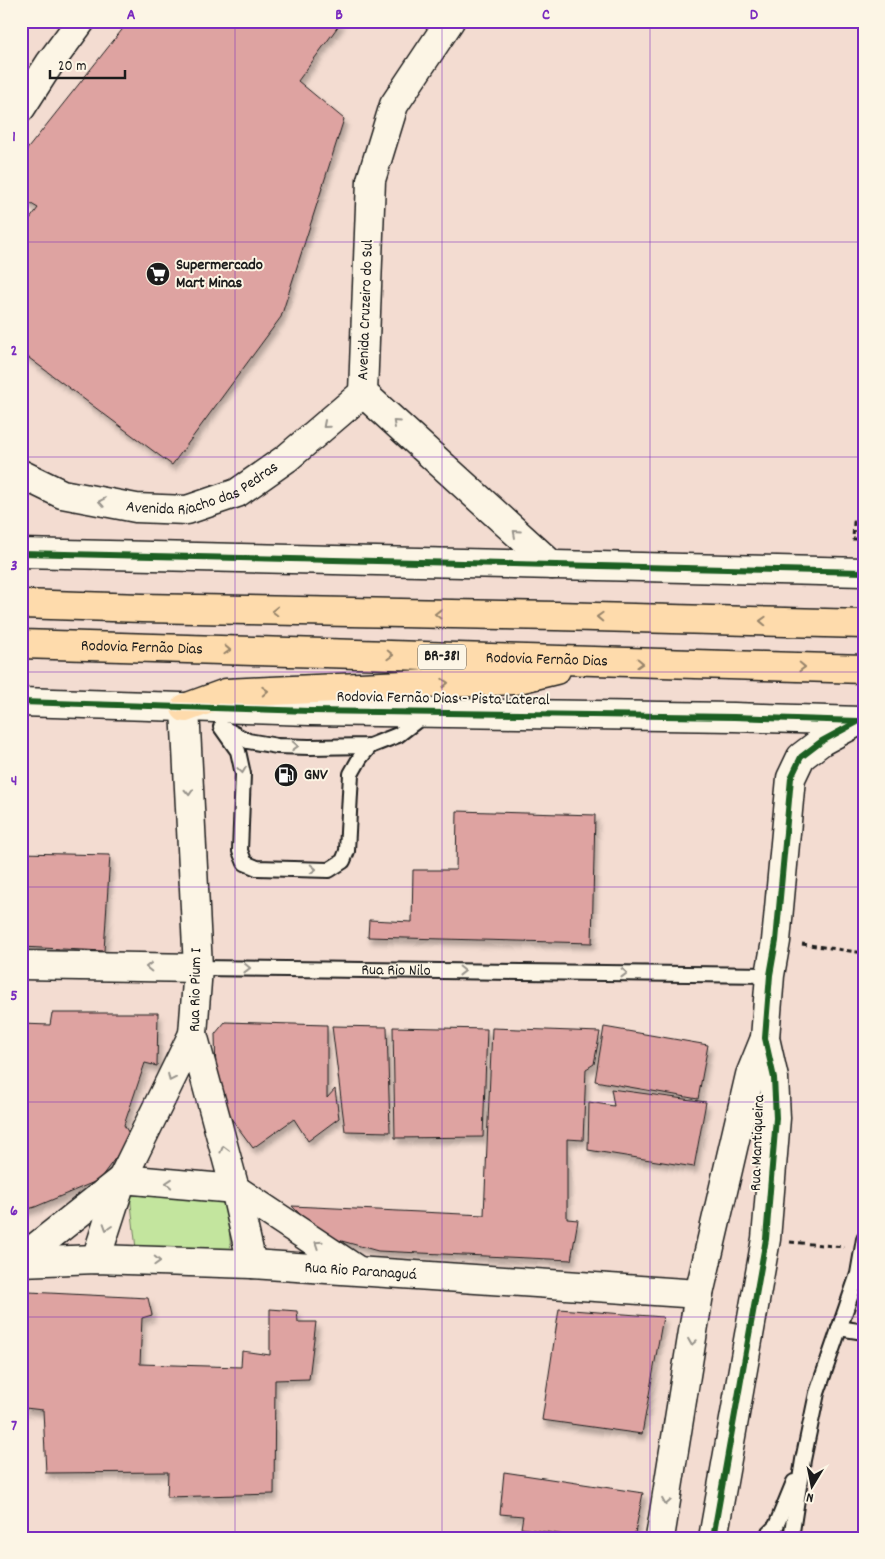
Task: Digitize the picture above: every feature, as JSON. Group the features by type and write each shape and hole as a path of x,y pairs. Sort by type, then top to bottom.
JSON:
{"highway":[{"path":"21,604 864,624"},
{"name":"Rodovia Fernão Dias","path":"21,644 864,669"},
{"path":"204,715 226,693 515,680 590,662"}],"street":[{"path":"21,108 50,63 81,21"},
{"name":"Avenida Cruzeiro do Sul","path":"450,21 394,105 371,180 363,393 552,565"},
{"name":"Avenida Riacho das Pedras","path":"21,474 62,494 136,508 187,510 237,493 287,458 363,393"},
{"path":"21,553 864,572"},
{"name":"Rodovia Fernão Dias - Pista Lateral","path":"21,702 204,715 427,713 715,716 861,721"},
{"name":"Rua Rio Pium I","path":"204,715 198,968 193,1034 235,1189 252,1264"},
{"name":"Rua Mantiqueira","path":"713,1538 766,1239 776,1118 774,1078 765,1038 791,778 801,757 822,741 861,721"},
{"name":"Rua Rio Nilo","path":"21,966 198,968"},
{"path":"96,1259 122,1179 193,1034"},
{"name":"Rua Mantiqueira","path":"660,1538 699,1294 750,1075 765,1038"},
{"path":"732,1147 745,1145 773,1156"},
{"path":"21,1260 122,1179 235,1189 358,1271"},
{"name":"Rua Rio Paranaguá","path":"21,1260 96,1259 252,1264 699,1294"}],"lane":[{"path":"204,715 248,742 277,746 309,747 370,746 398,735 427,713"},
{"path":"204,715 238,750 243,774 240,851 245,862 256,868 329,870 343,861 347,850 351,774 360,758 370,746"},
{"name":"Rua Rio Nilo","path":"198,968 770,975"},
{"path":"791,1538 803,1460 817,1393 858,1274 863,1244"},
{"path":"839,1328 864,1332"},
{"path":"764,1538 776,1526 803,1460"}],"path":[{"path":"864,522 854,522 853,539 864,540"},
{"path":"776,941 864,953"},
{"path":"766,1239 863,1244"}],"green space":[{"path":"130,1195 227,1199 231,1253 136,1249"}],"building":[{"name":"Supermercado Mart Minas","path":"129,21 342,21 298,81 344,119 281,317 172,465 21,352 21,231 38,208 21,198 21,157"},
{"path":"457,811 595,815 592,943 368,937 369,920 412,922 413,870 456,870"},
{"path":"21,853 110,855 104,951 21,947"},
{"path":"52,1013 158,1013 157,1066 145,1063 124,1125 131,1137 99,1180 21,1211 21,1024 50,1025"},
{"path":"225,1022 327,1025 327,1098 335,1089 339,1118 308,1141 294,1119 253,1148 225,1110 216,1074 215,1034"},
{"path":"332,1026 387,1027 390,1132 345,1131"},
{"path":"393,1027 487,1029 483,1137 395,1138"},
{"path":"604,1027 708,1045 698,1099 595,1081"},
{"path":"492,1028 600,1032 594,1064 586,1069 583,1140 567,1139 567,1219 578,1220 571,1260 378,1251 320,1235 292,1206 484,1215"},
{"path":"611,1089 706,1102 694,1167 588,1150 589,1102 614,1106"},
{"path":"29,1292 148,1298 152,1315 142,1318 140,1364 241,1367 242,1351 270,1355 270,1309 297,1311 298,1322 316,1322 309,1379 275,1380 274,1494 167,1497 168,1472 46,1473 43,1410 25,1408"},
{"path":"559,1309 663,1317 642,1434 542,1420"},
{"path":"21,1326 25,1327 22,1413 21,1413"},
{"path":"504,1472 643,1493 634,1538 584,1538 521,1528 523,1516 500,1514"}],"cycle path":[{"path":"21,553 864,572"},
{"path":"21,702 310,711 734,717 859,721"},
{"path":"713,1538 766,1239 776,1118 774,1078 765,1038 791,778 801,757 822,741 859,721"}],"place":[{"name":"Supermercado Mart Minas","path":"158,274"},
{"name":"GNV","path":"286,775"}]}
